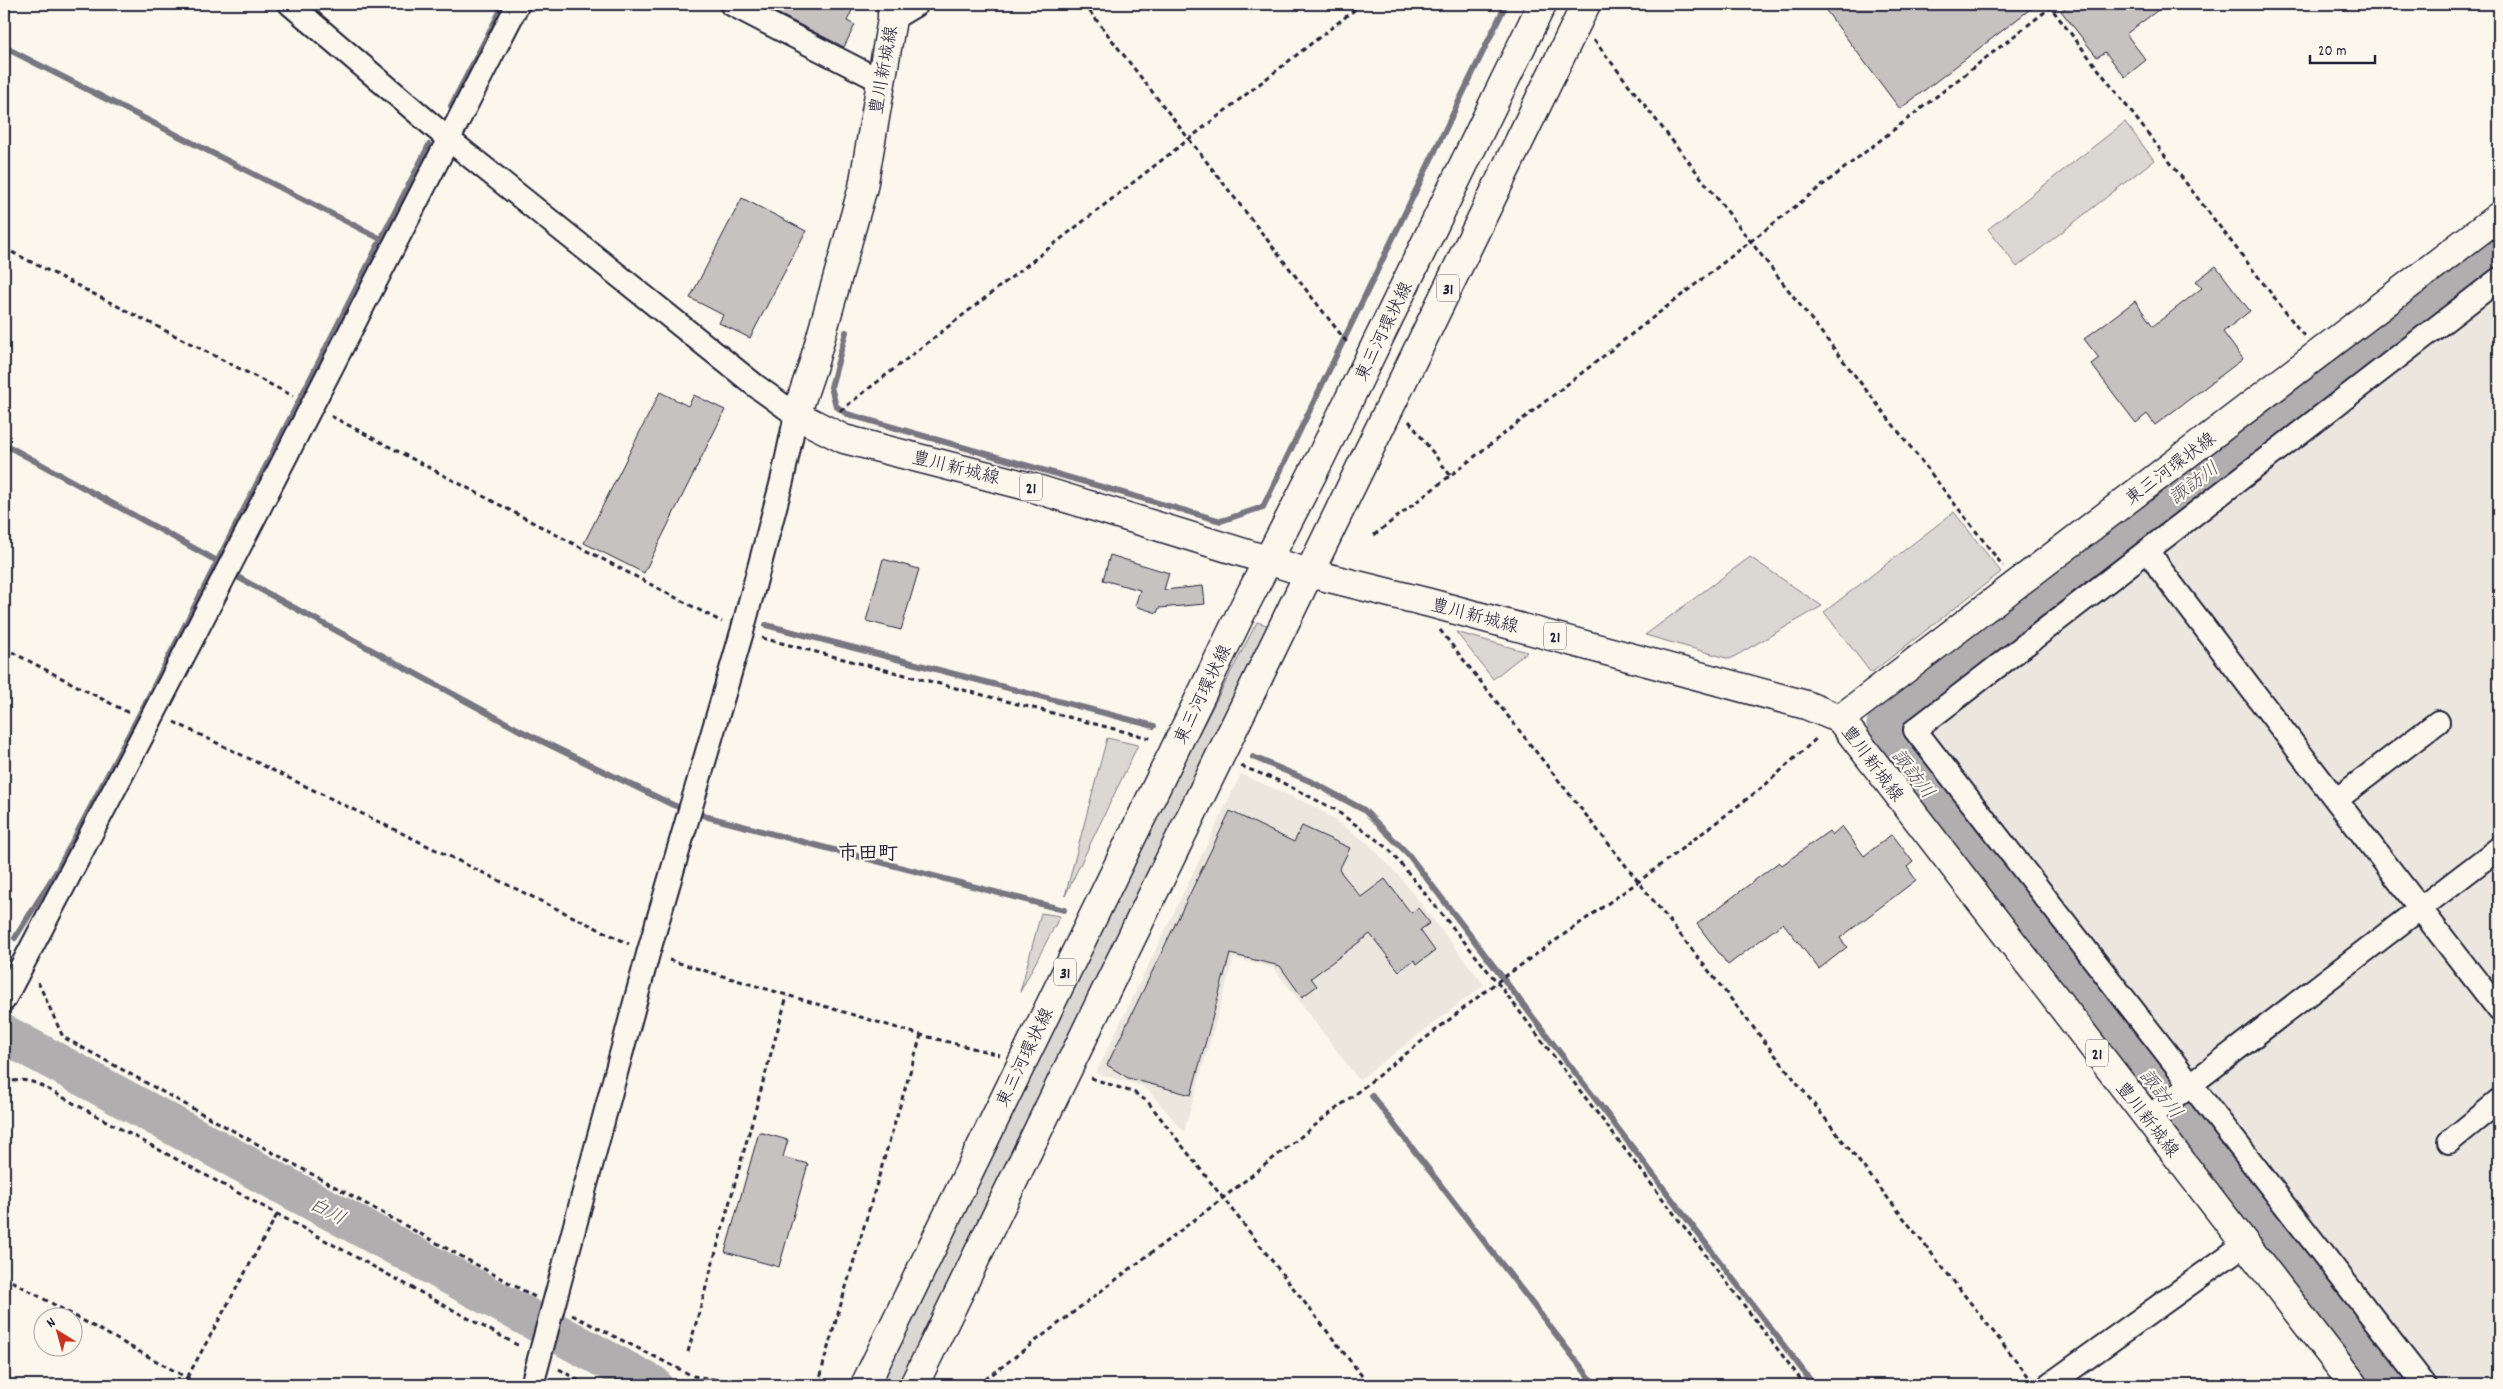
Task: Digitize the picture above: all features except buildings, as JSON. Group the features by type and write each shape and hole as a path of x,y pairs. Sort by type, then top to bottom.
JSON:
{"main road":[{"name":"東三河環状線","path":"865,1385 1267,560 1321,457 1542,4"},
{"name":"豊川新城線","path":"892,11 863,187 813,365 808,421 844,439 1027,486 1309,572 1806,704 1840,720 2168,1102 2244,1244 2354,1385"},
{"name":"31","path":"914,1385 1583,12"},
{"name":"東三河環状線","path":"1840,720 2499,216"}],"street":[{"path":"290,4 447,138 756,386 808,421 782,481 742,632 648,954 532,1385"},
{"path":"4,1000 152,718 447,138 518,4"},
{"path":"731,4 881,81"},
{"path":"892,11 917,4"},
{"path":"2425,1385 2168,1102 1915,730 2499,279"},
{"path":"2149,550 2160,569 2499,1010"},
{"path":"2336,800 2438,722"},
{"path":"2168,1102 2499,848"},
{"path":"2449,1142 2499,1101"},
{"path":"2039,1381 2244,1244"}],"path":[{"path":"1084,4 1366,366"},
{"path":"808,421 1190,139 1362,4"},
{"path":"1374,535 1750,242 2049,5 2055,4"},
{"path":"2049,5 2318,355"},
{"path":"1583,12 1750,242 2017,584"},
{"path":"4,248 311,406 742,632 1177,745"},
{"path":"1393,401 1450,475"},
{"path":"1430,603 1442,634 1638,882 2039,1381"},
{"path":"4,648 648,954 921,1035 1022,1061"},
{"path":"978,1385 1223,1198 1497,982 1638,882 1764,786 1840,720"},
{"path":"1220,758 1280,781 1334,809 1388,848 1497,982 1805,1385"},
{"path":"27,959 63,1036 552,1306 692,1376 752,1385"},
{"path":"688,1352 788,996"},
{"path":"819,1385 824,1361 921,1035"},
{"path":"1068,1070 1141,1097 1223,1198 1369,1385"},
{"path":"4,1083 16,1080 29,1080 42,1086 540,1353 586,1385"},
{"path":"183,1385 278,1213"},
{"path":"4,1278 200,1385"}],"shaded area":[{"path":"2125,122 2154,160 2017,267 1988,229"},
{"path":"2499,247 2499,1385 2399,1385 1894,734 1892,727 1896,715 1901,711"},
{"path":"1954,512 2001,572 1871,673 1824,612"},
{"path":"1750,557 1822,606 1730,659 1645,635"},
{"path":"1257,622 1276,628 903,1385 875,1385 1141,833 1204,724"},
{"path":"1456,632 1527,652 1493,679"},
{"path":"1107,738 1138,745 1065,896"},
{"path":"1241,774 1319,809 1370,845 1401,878 1484,985 1359,1080 1274,968 1234,958 1184,1132 1150,1092 1142,1086 1096,1073"},
{"path":"1041,913 1060,916 1020,992"}],"waterway":[{"path":"451,106 504,4"},
{"path":"846,332 831,387 836,406 847,414 1221,521 1263,507 1506,4"},
{"path":"4,47 383,240"},
{"path":"15,938 58,869 145,704 429,145"},
{"name":"諏訪川","path":"2388,1385 1891,744 1886,724 1894,709 2499,250"},
{"path":"4,444 219,562"},
{"path":"232,574 521,731 673,805 708,817 1064,910"},
{"path":"766,625 1154,726"},
{"path":"1253,757 1312,782 1364,810 1408,854 1814,1385"},
{"path":"4,966 8,967"},
{"name":"白川","path":"4,1034 653,1385"},
{"path":"1372,1096 1595,1385"}],"district":[{"name":"市田町","path":"868,852"}]}
